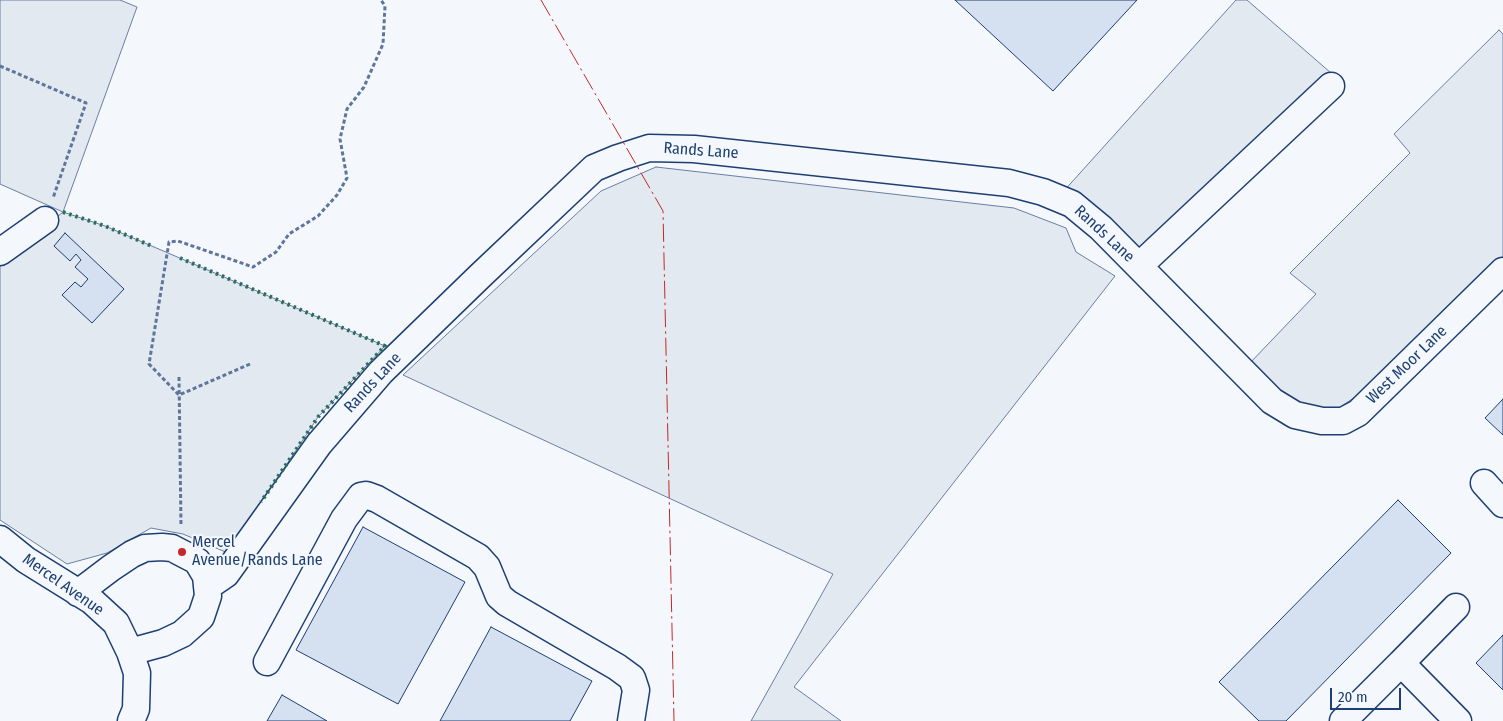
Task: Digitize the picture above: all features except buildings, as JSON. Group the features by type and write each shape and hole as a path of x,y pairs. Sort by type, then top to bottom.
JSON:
{"street":[{"path":"1139,266 1331,86"},
{"name":"Rands Lane","path":"207,587 226,574 319,444 381,372 594,168 649,148 694,149 1009,183 1043,192 1072,204 1101,228 1272,401 1295,415"},
{"path":"0,252 45,220"},
{"name":"West Moor Lane","path":"1295,415 1322,421 1343,421 1358,413 1503,270"},
{"path":"1484,483 1503,504"},
{"path":"267,662 344,519 361,496 366,495 483,561 498,594 507,603 632,678 636,690 632,721"},
{"name":"Mercel Avenue","path":"0,539 26,560 92,601 116,623 130,652 137,673 136,709 131,721"},
{"path":"78,593 132,554 144,548 172,548 198,562 206,576 208,596 201,617 182,634 163,643 130,652"},
{"path":"1342,721 1456,607"},
{"path":"1400,664 1458,721"}],"path":[{"path":"179,396 149,364 169,242 178,241 253,267 276,252 288,234 318,216 337,195 346,178 340,139 347,109 364,87 383,44 385,6 382,0"},
{"path":"0,66 86,103 45,220"},
{"path":"179,396 250,364"},
{"path":"172,548 181,526 179,377"}],"shaded area":[{"path":"0,0 120,0 137,7 63,212 0,184"},
{"path":"1236,0 1247,0 1331,73 1139,258 1062,193"},
{"path":"1499,30 1503,34 1503,256 1363,392 1328,415 1294,414 1249,364 1316,294 1290,273 1410,153 1394,134"},
{"path":"656,167 1014,208 1066,228 1076,252 1115,276 794,687 841,721 751,721 833,574 403,375 601,191"},
{"path":"63,212 105,226 385,346 318,417 228,553 183,534 151,528 107,553 67,564 0,520 0,266"}],"hedge":[{"path":"63,212 105,226 154,247"},
{"path":"180,258 385,346 318,417 261,502"}],"power":[{"path":"541,0 663,211 674,721"}],"place":[{"name":"Mercel Avenue/Rands Lane","path":"182,552"}]}
